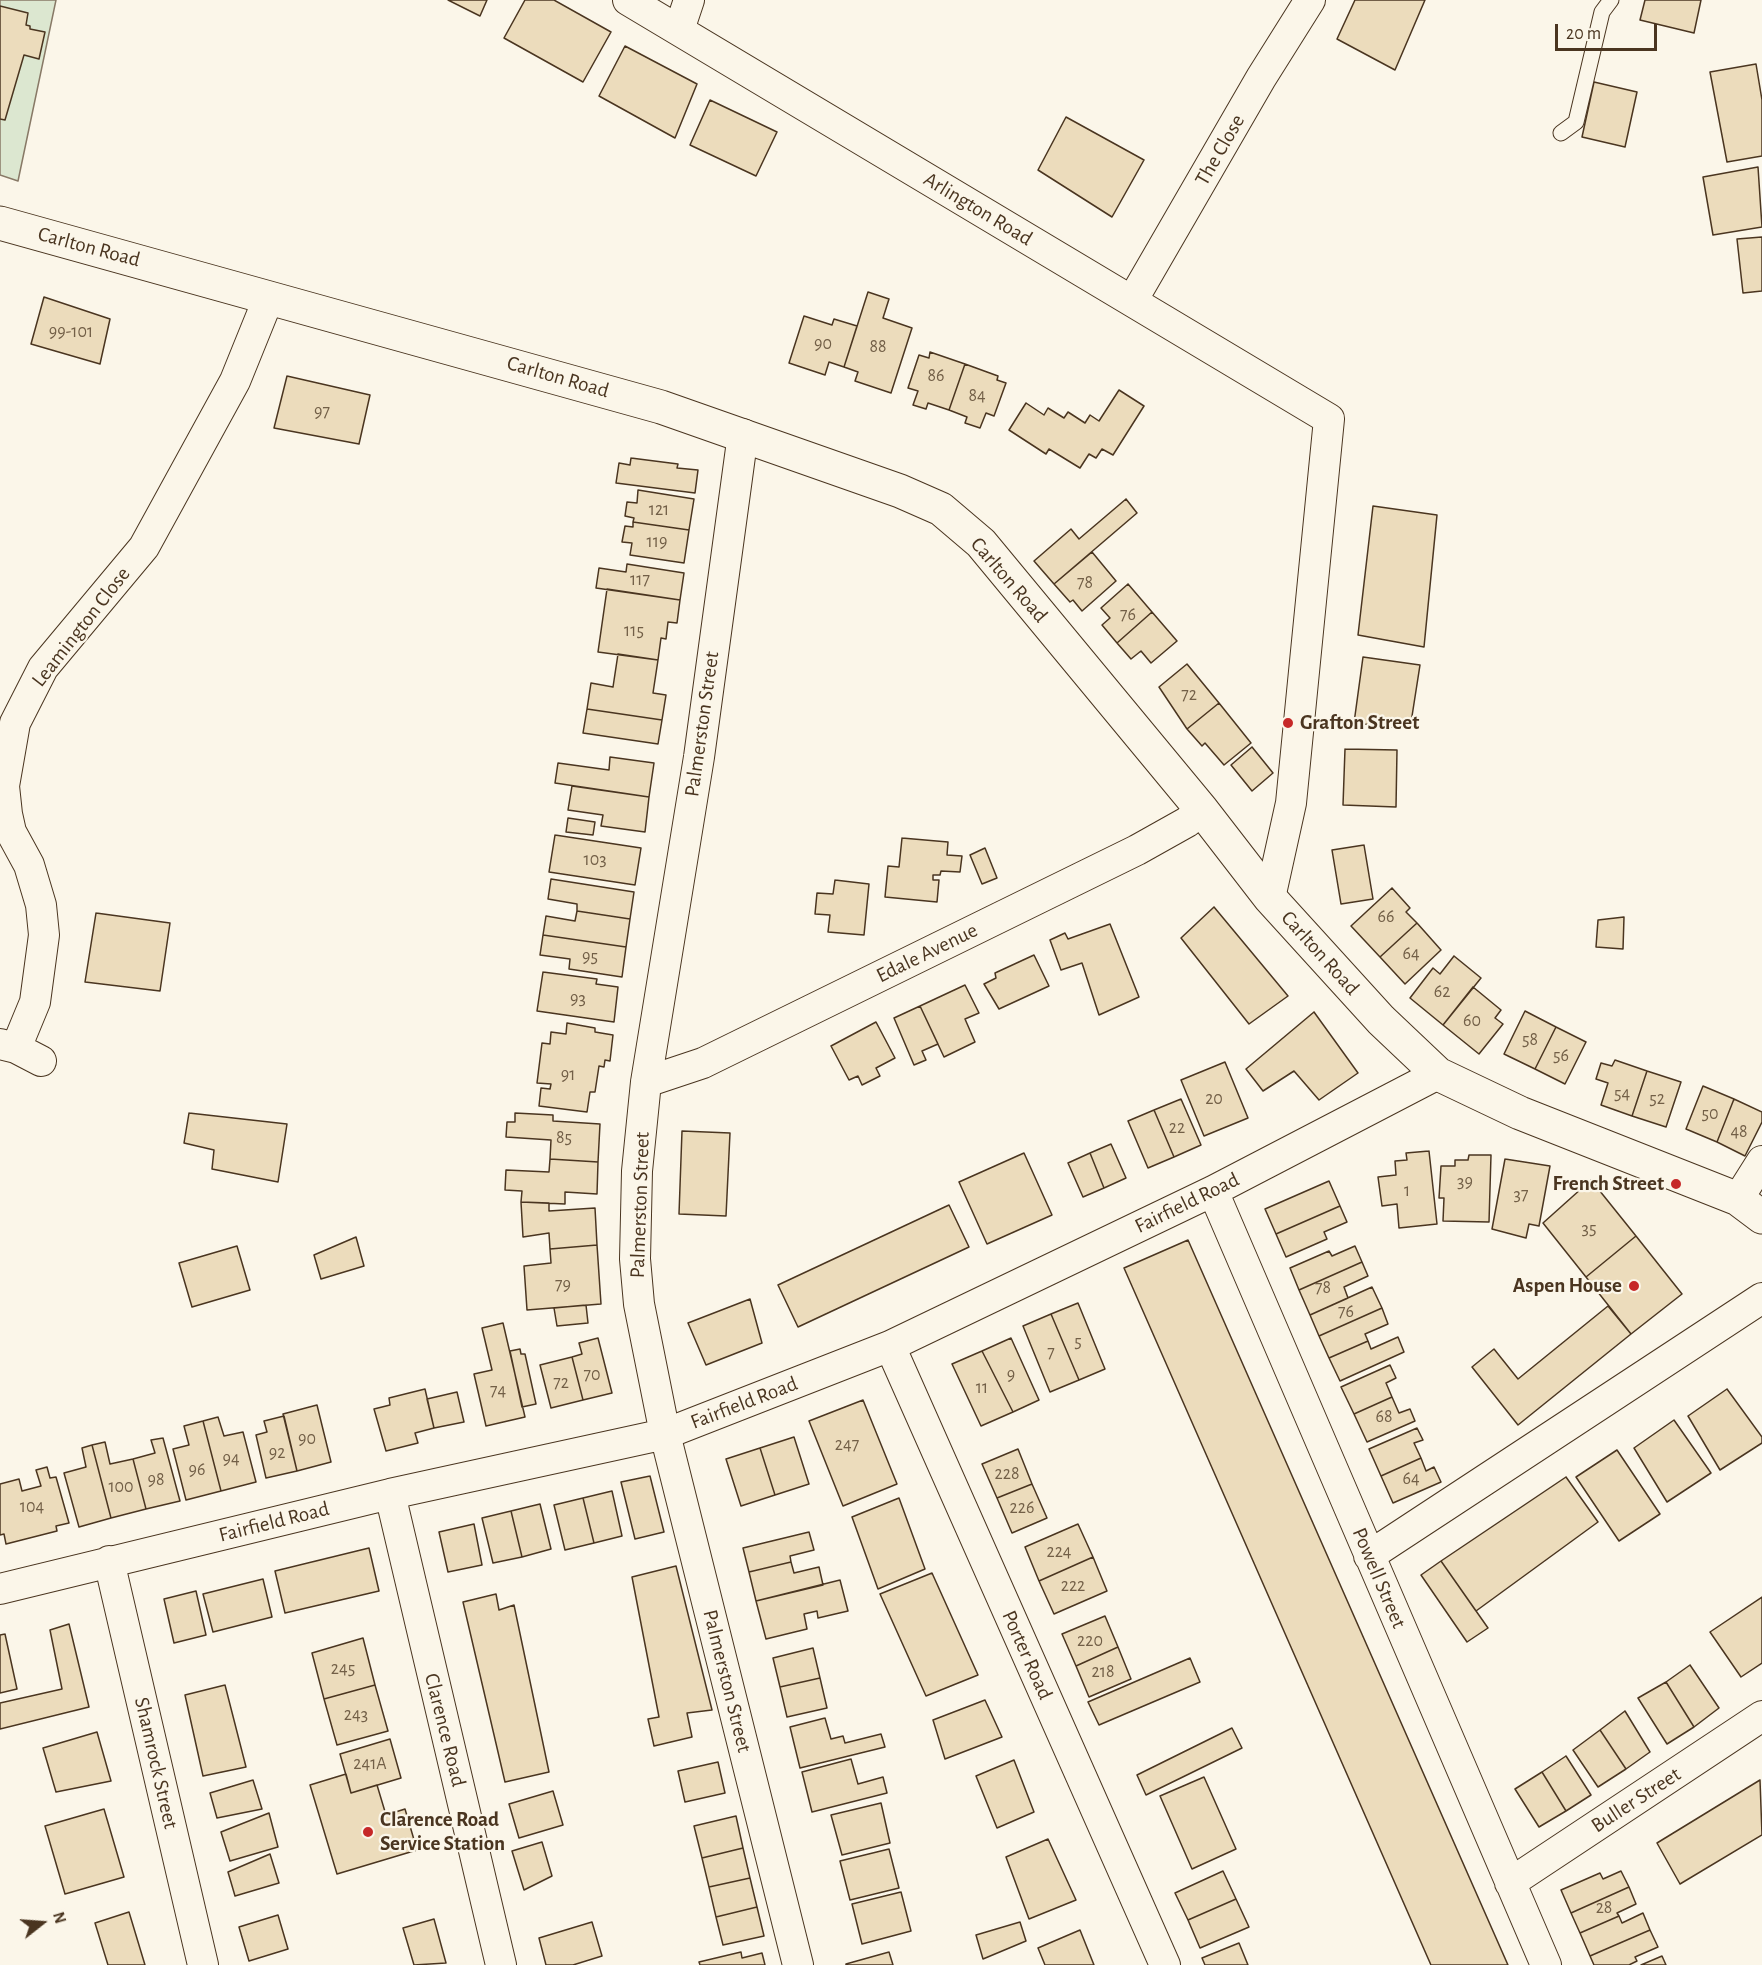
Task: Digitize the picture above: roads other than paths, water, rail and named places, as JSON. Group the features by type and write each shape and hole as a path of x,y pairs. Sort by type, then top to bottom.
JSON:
{"street":[{"name":"Arlington Road","path":"628,0 1329,419 1291,803 1270,898"},
{"path":"679,30 689,0"},
{"name":"The Close","path":"1132,301 1310,0"},
{"name":"Carlton Road","path":"0,223 650,404 743,434 900,491 941,509 981,543 1202,810 1270,898 1381,1020 1438,1074 1520,1113 1750,1208"},
{"name":"Leamington Close","path":"19,1051 35,1002 44,935 41,905 29,866 10,832 7,813 4,786 15,723 44,668 144,548 234,381 270,297"},
{"name":"Palmerston Street","path":"743,434 699,757 646,1082 637,1171 635,1259 639,1304 665,1434 798,1965"},
{"name":"Edale Avenue","path":"646,1082 703,1063 1137,850 1187,822 1202,810"},
{"name":"Fairfield Road","path":"0,1588 390,1494 665,1434 890,1346 1213,1191 1438,1074"},
{"path":"1750,1208 1762,1161"},
{"name":"Powell Street","path":"1213,1191 1546,1965"},
{"path":"1369,1556 1762,1298"},
{"name":"Porter Road","path":"890,1346 1165,1965"},
{"name":"Clarence Road","path":"390,1494 501,1965"},
{"name":"Shamrock Street","path":"109,1562 203,1965"},
{"name":"Buller Street","path":"1510,1883 1762,1716"}],"lane":[{"path":"1562,133 1576,122 1602,12 1611,0"}],"place":[{"name":"Grafton Street","path":"1288,723"},
{"name":"French Street","path":"1676,1184"},
{"name":"Aspen House","path":"1634,1286"},
{"name":"Clarence Road Service Station","path":"368,1832"}]}
